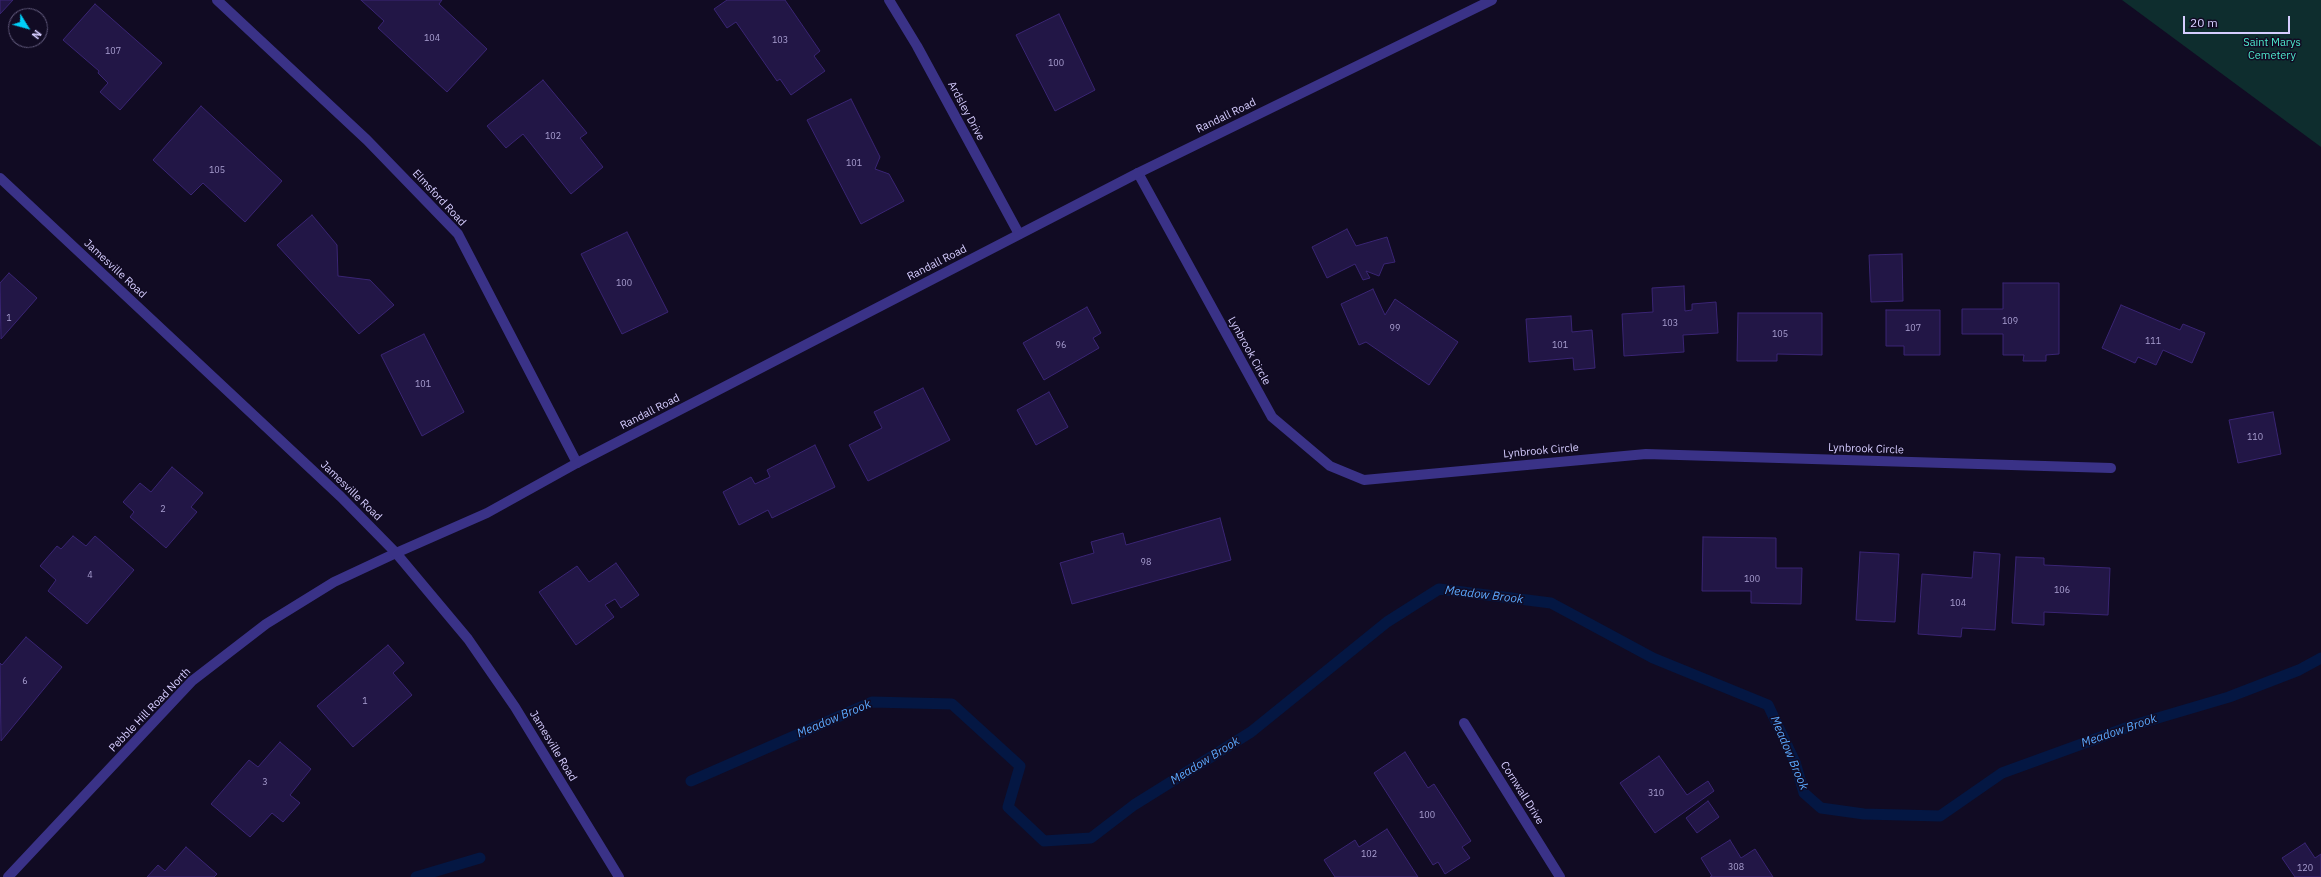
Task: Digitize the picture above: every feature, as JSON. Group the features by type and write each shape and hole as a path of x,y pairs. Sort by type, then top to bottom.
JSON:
{"street":[{"name":"Elmsford Road","path":"217,0 367,140 458,234 577,463"},
{"name":"Ardsley Drive","path":"889,0 917,46 1019,234"},
{"name":"Randall Road","path":"396,553 487,513 577,463 1138,173 1492,0"},
{"name":"Lynbrook Circle","path":"1138,173 1272,416 1330,466 1364,480 1646,454 2111,468"},
{"name":"Jamesville Road","path":"0,178 329,486 396,553 468,639 515,706 619,877"},
{"name":"Pebble Hill Road North","path":"8,877 192,681 266,624 334,582 396,553"},
{"name":"Cornwall Drive","path":"1464,723 1560,877"}],"green space":[{"name":"Saint Marys Cemetery","path":"2122,0 2321,0 2321,147"}],"building":[{"path":"0,0 13,0 0,14"},
{"path":"361,0 442,0 439,4 487,49 447,92 378,28 384,21"},
{"path":"727,0 785,0 820,51 814,56 825,71 791,95 780,79 777,81 736,22 727,28 714,9"},
{"path":"95,4 162,63 120,110 100,92 108,83 98,73 99,71 63,40"},
{"path":"1059,14 1095,90 1055,111 1016,35"},
{"path":"543,80 587,133 580,138 603,167 571,194 523,134 506,148 487,126"},
{"path":"851,99 880,157 875,169 889,174 904,201 861,224 807,120"},
{"path":"201,106 282,181 245,222 203,183 191,195 153,160"},
{"path":"312,215 337,245 338,276 370,280 394,305 359,334 277,245"},
{"path":"1347,229 1356,246 1387,237 1395,262 1384,264 1379,276 1366,271 1370,278 1363,280 1355,264 1327,278 1312,247"},
{"path":"627,232 668,312 622,334 581,254"},
{"path":"1902,254 1903,301 1871,302 1869,255"},
{"path":"9,273 37,298 1,339 0,283"},
{"path":"2003,283 2059,283 2059,354 2046,355 2046,361 2023,361 2024,355 2003,355 2003,334 1962,334 1962,309 2003,309"},
{"path":"1684,286 1685,311 1692,310 1692,304 1716,302 1718,333 1683,335 1684,352 1624,356 1622,314 1653,312 1652,288"},
{"path":"1373,289 1385,315 1395,299 1458,342 1429,385 1366,342 1359,345 1341,304"},
{"path":"2121,305 2180,330 2183,324 2205,333 2192,363 2163,350 2156,365 2138,357 2135,363 2102,348"},
{"path":"1087,307 1101,333 1093,338 1099,348 1044,380 1023,343"},
{"path":"1886,310 1940,310 1940,355 1904,355 1904,346 1886,346"},
{"path":"1738,313 1822,313 1822,355 1777,354 1777,361 1737,361"},
{"path":"1571,316 1572,332 1592,330 1595,368 1574,370 1573,358 1529,362 1526,319"},
{"path":"424,334 464,412 422,436 381,355"},
{"path":"923,388 950,440 868,481 849,445 882,428 874,412"},
{"path":"1049,392 1068,427 1036,445 1017,410"},
{"path":"2273,412 2281,454 2238,463 2229,420"},
{"path":"815,445 835,487 772,518 768,510 739,525 723,492 751,477 755,484 770,477 767,470"},
{"path":"172,467 203,493 191,507 197,512 166,548 130,517 134,512 123,502 140,483 151,492"},
{"path":"1220,518 1231,560 1072,604 1060,563 1094,553 1091,542 1123,533 1126,545"},
{"path":"73,536 86,546 95,536 134,570 87,624 48,591 56,580 40,566 57,546 61,549"},
{"path":"1703,537 1776,538 1776,568 1802,568 1801,604 1751,603 1751,591 1702,591"},
{"path":"1860,552 1899,554 1895,622 1856,620"},
{"path":"1974,552 2000,554 1995,630 1962,628 1961,637 1918,634 1922,574 1972,578"},
{"path":"2016,557 2044,558 2044,565 2110,568 2108,615 2044,612 2044,625 2012,623"},
{"path":"616,563 639,595 621,608 615,599 605,605 614,617 576,645 539,592 577,566 589,582"},
{"path":"26,637 62,667 1,741 0,663 2,665"},
{"path":"388,645 404,663 393,673 412,695 353,747 317,706"},
{"path":"280,742 311,769 290,795 300,803 283,822 272,813 250,837 211,804 249,760 258,767"},
{"path":"1405,752 1428,788 1434,784 1471,841 1462,847 1470,858 1445,874 1438,862 1433,865 1374,773"},
{"path":"1659,756 1687,795 1708,781 1714,791 1655,833 1620,783"},
{"path":"1708,801 1719,817 1697,833 1686,818"},
{"path":"1387,829 1418,877 1335,877 1324,860 1355,840 1359,847"},
{"path":"1730,840 1741,858 1755,849 1773,877 1710,877 1712,876 1701,858"},
{"path":"2305,843 2315,858 2321,854 2321,877 2295,877 2282,858"},
{"path":"186,847 217,874 214,877 147,877 158,865 165,871"}],"waterway":[{"name":"Meadow Brook","path":"691,781 872,702 952,704 1020,766 1008,807 1044,841 1091,838 1134,805 1251,732 1387,622 1439,589 1551,603 1653,658 1768,705 1795,762 1804,793 1821,808 1864,814 1940,816 2002,773 2134,725 2229,697 2299,670 2321,658"},
{"name":"Meadow Brook","path":"416,877 480,858"}]}
